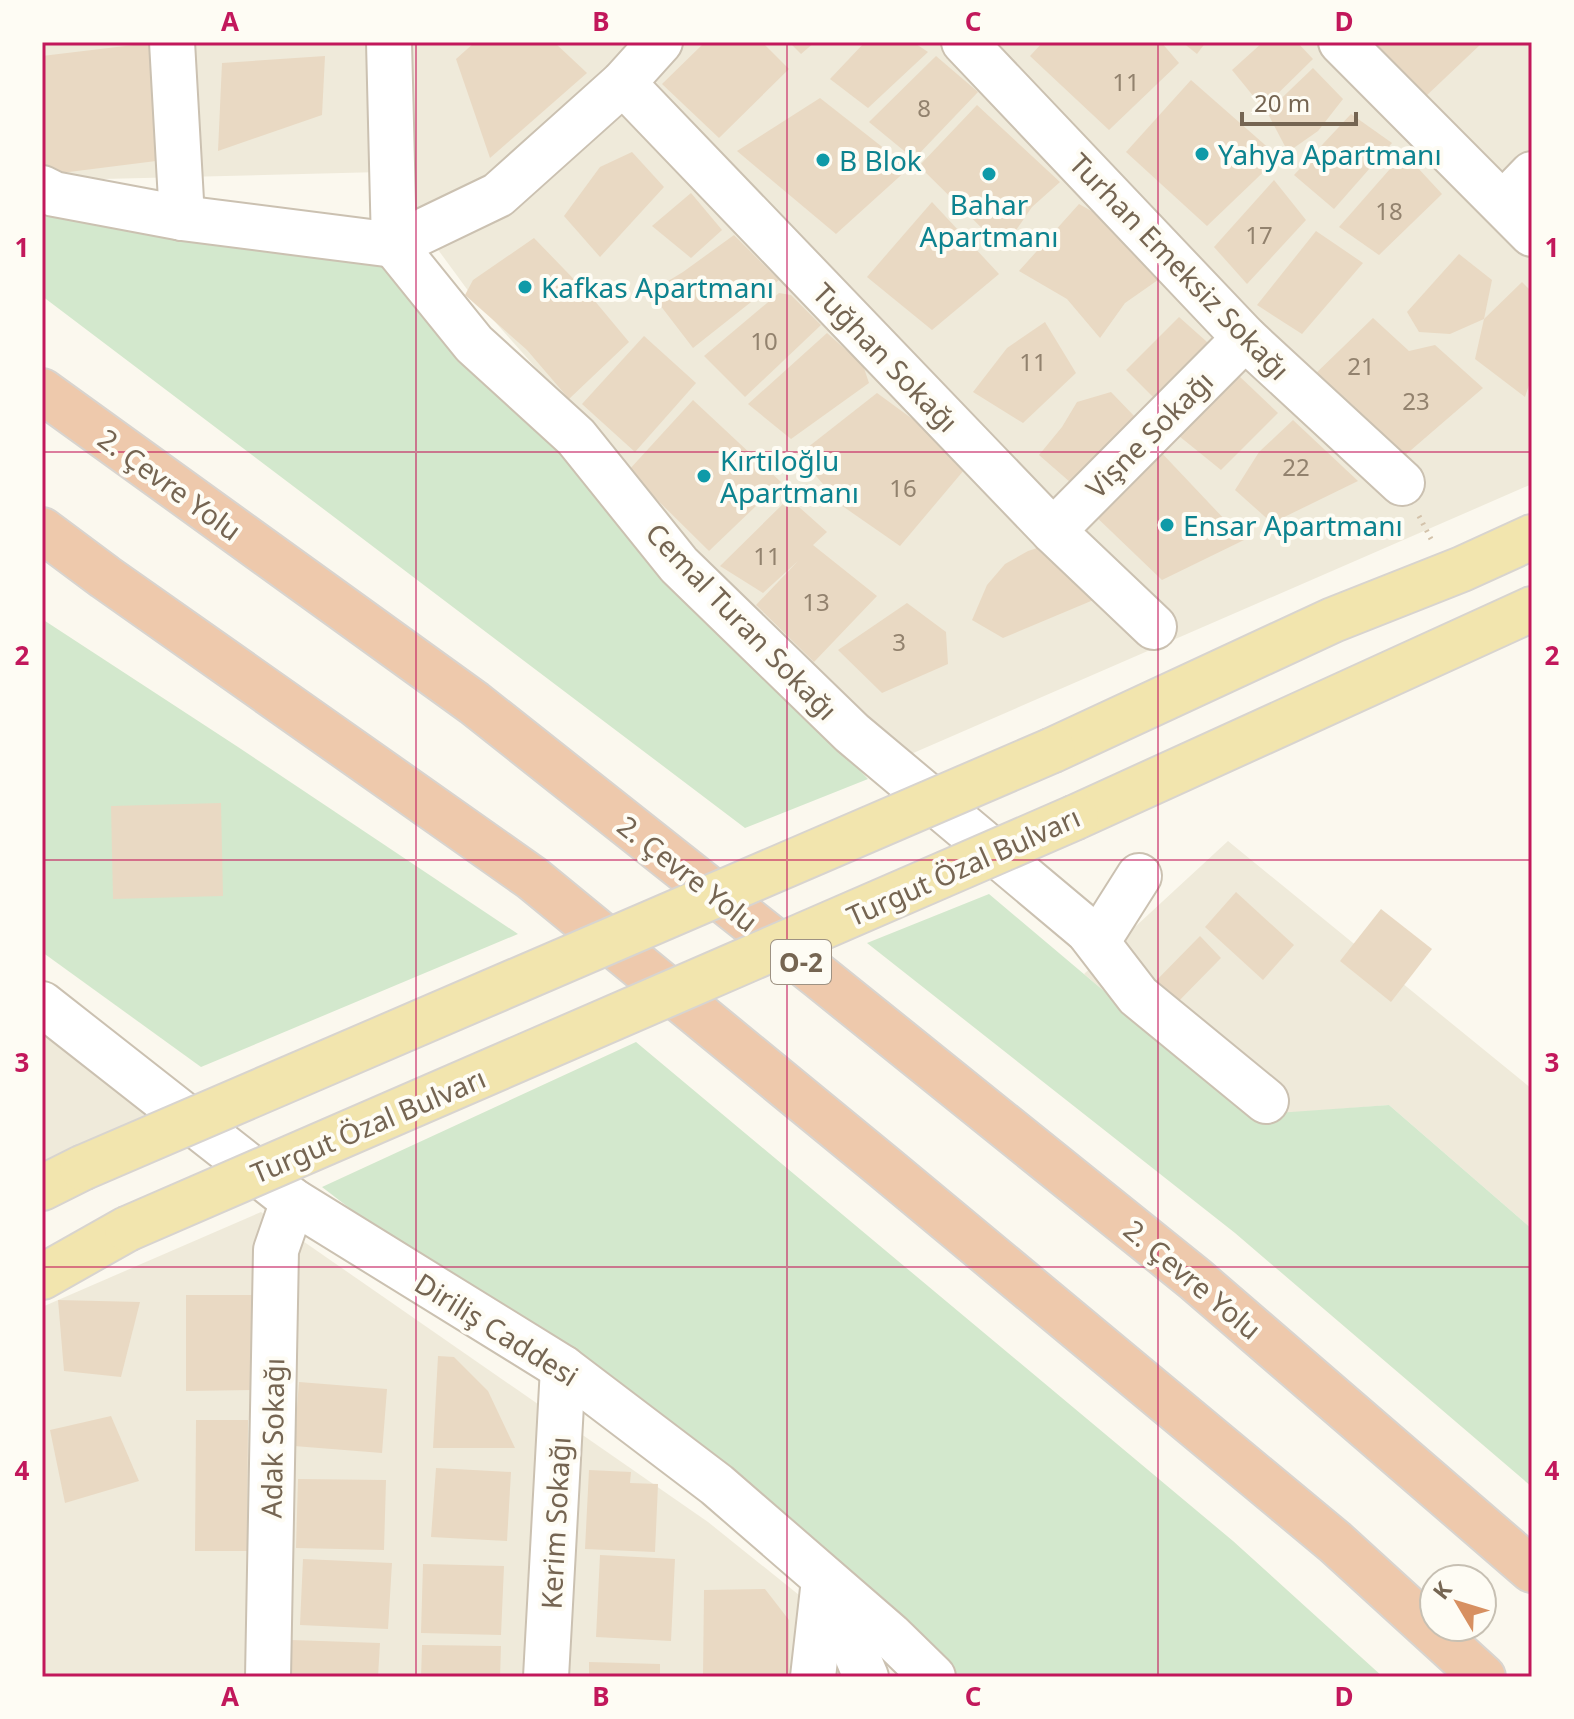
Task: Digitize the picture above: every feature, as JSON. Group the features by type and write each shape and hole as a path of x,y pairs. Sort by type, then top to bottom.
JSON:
{"highway":[{"name":"2. Çevre Yolu","path":"42,391 474,703 783,947 1195,1279 1532,1570"},
{"path":"42,530 532,878 1335,1542 1483,1677"}],"main road":[{"path":"42,1188 82,1168 1053,750 1333,620 1532,537"},
{"name":"Turgut Özal Bulvarı","path":"42,1277 127,1229 1076,817 1532,609"}],"street":[{"path":"172,42 182,218"},
{"path":"389,42 394,245"},
{"path":"42,188 54,194 182,218 394,245 498,195 623,83 660,42"},
{"name":"Turhan Emeksiz Sokağı","path":"964,42 1245,338 1402,483"},
{"path":"1341,42 1522,204"},
{"name":"Tuğhan Sokağı","path":"623,83 1053,531 1154,627"},
{"name":"Cemal Turan Sokağı","path":"394,245 474,344 576,437 679,565 852,733 1088,931 1138,996 1266,1101"},
{"name":"Vişne Sokağı","path":"1053,531 1245,338"},
{"path":"1088,931 1101,936 1139,876"},
{"name":"Diriliş Caddesi","path":"42,1004 293,1201 563,1368 717,1485 890,1635 933,1677"},
{"name":"Adak Sokağı","path":"268,1677 276,1250 293,1201"},
{"name":"Kerim Sokağı","path":"546,1677 563,1368"},
{"path":"813,1677 824,1577"},
{"path":"824,1577 866,1677"}],"path":[{"path":"1402,483 1449,574"}],"shaded area":[{"path":"42,42 1532,42 1532,484 888,764 472,296 381,172 62,180 42,169"},
{"path":"1228,841 1532,1089 1532,1229 1389,1105 1251,1116 1084,974"},
{"path":"42,1022 155,1112 42,1162"},
{"path":"261,1212 708,1522 850,1636 870,1677 42,1677 42,1307"}],"green space":[{"path":"42,211 380,243 508,395 868,779 745,828 42,296"},
{"path":"42,619 518,934 201,1067 42,952"},
{"path":"989,894 1251,1115 1389,1105 1532,1229 1532,1487 1235,1233 867,943"},
{"path":"636,1042 1233,1541 1383,1677 946,1677 822,1572 322,1187"}],"building":[{"path":"475,42 554,42 587,73 490,158 456,59"},
{"path":"705,42 762,42 789,69 719,138 662,84"},
{"path":"789,42 815,42 801,54"},
{"path":"865,42 913,42 928,52 868,108 830,79"},
{"path":"1043,42 1161,42 1179,63 1109,130 1030,56"},
{"path":"1182,42 1206,42 1197,54"},
{"path":"1263,42 1297,42 1313,59 1263,108 1232,70"},
{"path":"1361,42 1483,42 1425,97"},
{"path":"150,43 164,160 45,175 42,56"},
{"path":"325,56 322,115 218,151 222,63"},
{"path":"936,56 978,92 914,159 869,122"},
{"path":"1313,68 1343,99 1318,131 1288,152 1267,112"},
{"name":"Yahya Apartmanı","path":"1191,80 1279,157 1207,226 1126,152"},
{"name":"B Blok","path":"820,98 909,168 836,234 737,151"},
{"name":"Bahar Apartmanı","path":"977,105 1060,182 1032,207 1003,249 919,166"},
{"path":"1351,114 1392,143 1334,209 1294,175"},
{"path":"632,152 664,187 600,257 564,216 600,167"},
{"path":"1404,153 1442,194 1379,255 1339,227"},
{"path":"1274,180 1306,220 1247,284 1214,247"},
{"path":"691,193 722,230 691,258 652,226"},
{"path":"932,202 999,274 932,330 867,277"},
{"path":"1079,204 1127,231 1165,275 1125,303 1100,338 1067,299 1019,271"},
{"path":"1316,231 1363,263 1302,334 1257,305"},
{"path":"734,235 779,280 693,348 650,292"},
{"name":"Kafkas Apartmanı","path":"534,238 594,300 629,342 569,399 527,350 465,295 473,280"},
{"path":"1459,254 1492,280 1484,319 1450,334 1419,332 1407,312"},
{"path":"1522,282 1532,292 1532,376 1525,397 1475,359 1484,319"},
{"path":"779,293 791,295 821,325 745,397 704,356"},
{"path":"1179,317 1216,350 1162,406 1126,370"},
{"path":"1373,318 1409,351 1435,345 1483,388 1396,463 1310,379"},
{"path":"1045,322 1076,373 1023,423 973,392 1007,348"},
{"path":"827,333 863,365 869,383 791,439 748,404"},
{"path":"644,336 696,383 635,452 582,404"},
{"path":"1237,374 1278,413 1221,470 1179,436"},
{"path":"1111,392 1136,418 1070,482 1039,455 1077,402"},
{"path":"877,393 922,426 964,470 900,546 841,505 798,455"},
{"name":"Kırtıloğlu Apartmanı","path":"693,400 781,482 709,551 628,471"},
{"path":"1293,420 1358,481 1272,523 1235,490 1259,452"},
{"name":"Ensar Apartmanı","path":"1157,448 1244,540 1162,580 1088,509"},
{"path":"789,498 827,532 813,545 877,596 814,662 756,605 798,561 763,593 720,566"},
{"path":"1058,541 1103,596 1003,638 972,620 987,585 1005,564 1028,551"},
{"path":"907,603 946,632 948,664 882,693 838,650"},
{"path":"221,803 223,896 113,899 111,806"},
{"path":"1236,892 1294,945 1263,980 1205,927"},
{"path":"1381,909 1432,949 1391,1002 1340,961"},
{"path":"1200,936 1221,958 1171,1009 1149,988"},
{"path":"186,1295 252,1295 253,1390 186,1391"},
{"path":"58,1300 140,1302 121,1377 64,1371"},
{"path":"438,1356 454,1357 488,1391 515,1448 433,1448"},
{"path":"299,1382 387,1389 382,1453 294,1446"},
{"path":"111,1416 139,1481 65,1503 50,1430"},
{"path":"196,1420 248,1420 247,1551 195,1551"},
{"path":"436,1468 511,1472 507,1541 431,1537"},
{"path":"589,1470 631,1472 630,1483 658,1484 655,1552 585,1549"},
{"path":"298,1479 386,1480 384,1550 296,1548"},
{"path":"600,1555 675,1559 671,1641 596,1637"},
{"path":"303,1559 392,1563 388,1629 300,1625"},
{"path":"423,1564 504,1566 501,1635 421,1633"},
{"path":"765,1589 789,1620 789,1677 703,1677 704,1590"},
{"path":"291,1640 380,1643 378,1677 289,1677"},
{"path":"422,1645 501,1646 500,1677 421,1677"},
{"path":"589,1662 660,1664 660,1677 589,1677"}],"place":[{"name":"Yahya Apartmanı","path":"1202,154"},
{"name":"B Blok","path":"823,160"},
{"name":"Bahar Apartmanı","path":"989,174"},
{"name":"Kafkas Apartmanı","path":"525,287"},
{"name":"Kırtıloğlu Apartmanı","path":"704,476"},
{"name":"Ensar Apartmanı","path":"1167,525"}]}
